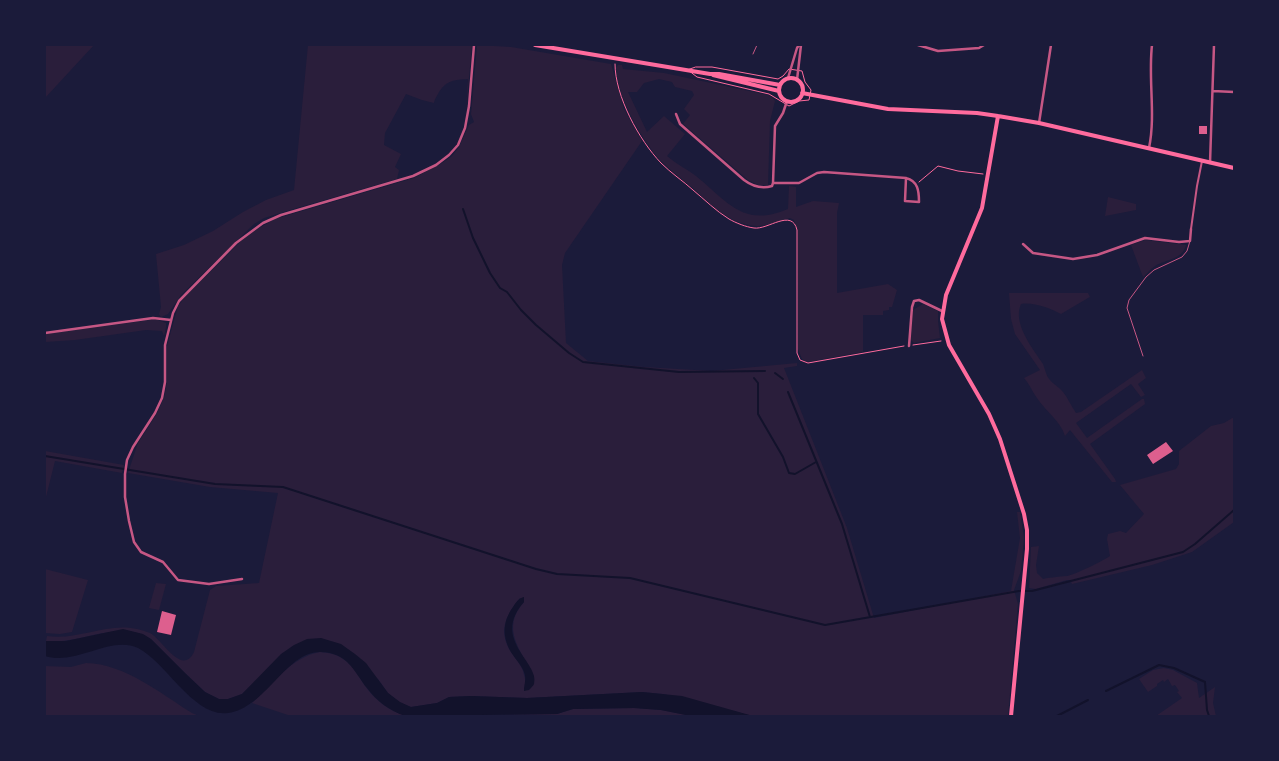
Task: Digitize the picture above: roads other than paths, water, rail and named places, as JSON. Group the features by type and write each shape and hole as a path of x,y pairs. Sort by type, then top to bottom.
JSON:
{"main road":[{"path":"535,45 710,74 779,91"},
{"path":"710,74 780,85"},
{"path":"788,78 797,80 801,86 802,93 796,100 787,103 779,91 780,85 788,78"},
{"path":"802,93 888,109 977,113 998,116 1038,123 1234,168"},
{"path":"998,116 989,175 979,218 948,289 942,312 942,324 947,340 992,420 1018,493 1027,530 1011,716"}],"street":[{"path":"242,579 209,584 176,579 164,562 141,552 134,542 129,522 125,497 126,466 133,447 155,413 162,398 164,354 175,307 183,295 236,243 263,223 281,215 413,176 436,165 449,155 458,144 465,128 469,106 474,45"},
{"path":"788,78 797,48 800,45"},
{"path":"797,80 800,45"},
{"path":"918,45 938,51 979,48 984,45"},
{"path":"1038,123 1051,45"},
{"path":"1149,149 1153,122 1150,66 1152,45"},
{"path":"1210,163 1214,45"},
{"path":"1213,91 1234,92"},
{"path":"773,183 775,126 787,103"},
{"path":"676,114 680,124 752,186 768,187 773,183 799,183 817,173 827,172 906,178 916,184 919,191 919,202 905,201 906,178"},
{"path":"1023,244 1033,253 1073,259 1097,255 1142,239 1179,242 1190,240 1202,161"},
{"path":"909,346 914,301 919,300 942,312"},
{"path":"45,332 153,318 171,320"}],"lane":[{"path":"753,54 757,45"},
{"path":"1142,356 1127,304 1150,273 1179,259 1185,254 1190,240"}],"waterway":[{"path":"463,209 473,238 490,273 500,288 507,292 536,325 569,353 583,362 679,372 765,371"},
{"path":"775,373 783,379"},
{"path":"754,378 758,383 758,414 783,457 789,473 795,474 816,462"},
{"path":"788,392 842,524 870,617"},
{"path":"45,456 215,484 283,487 536,569 557,574 630,578 825,625 1019,591 1032,591 1183,552 1234,510"},
{"path":"1106,691 1159,665 1174,668 1205,682 1209,716"},
{"path":"1057,716 1088,700"}]}
